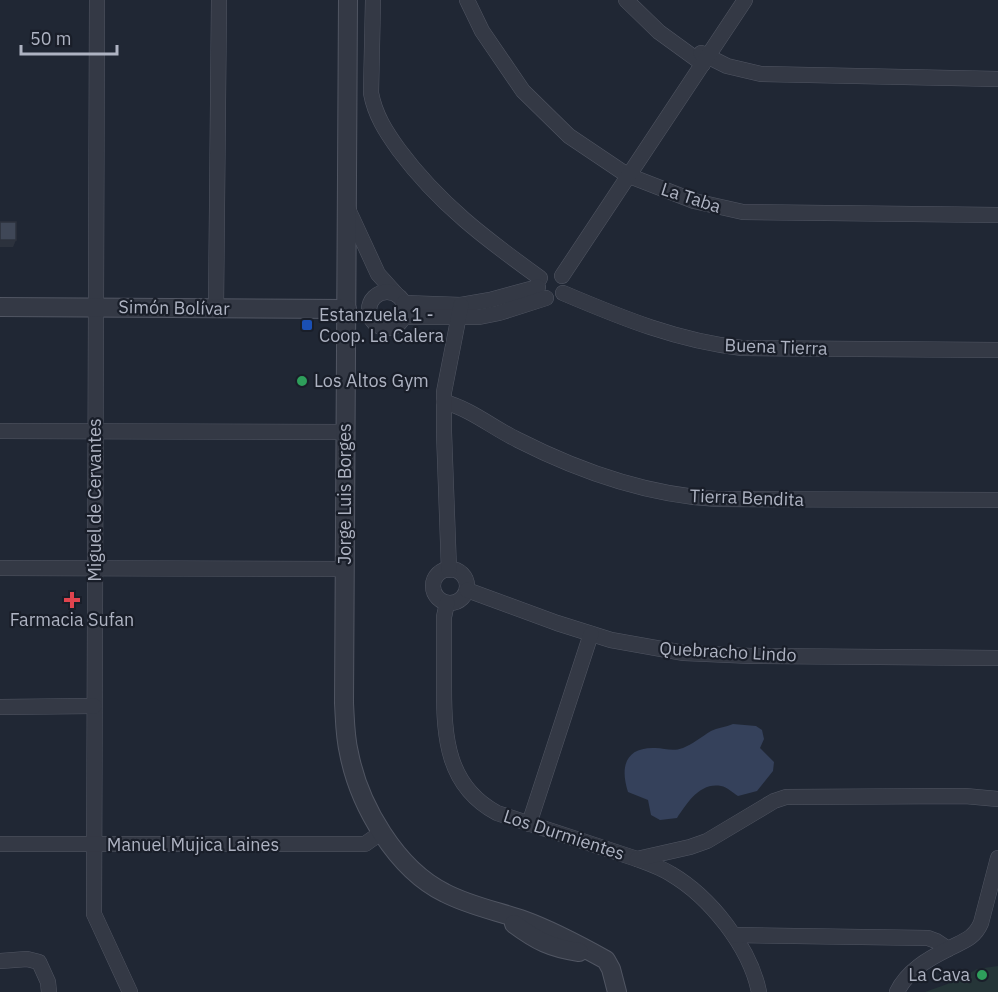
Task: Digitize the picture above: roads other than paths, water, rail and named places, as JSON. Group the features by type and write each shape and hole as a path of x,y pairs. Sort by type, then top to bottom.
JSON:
{"street":[{"name":"Miguel de Cervantes","path":"97,0 94,914 130,992"},
{"path":"216,309 219,0"},
{"name":"Jorge Luis Borges","path":"348,0 345,569 346,732 349,753 359,788 370,813 406,864 429,884 456,899 537,926 606,960 611,969 617,992"},
{"path":"373,0 371,93 373,105 387,133 412,168 455,214 548,282"},
{"name":"La Taba","path":"468,0 482,31 523,91 569,136 624,174 694,201 743,212 998,215"},
{"path":"626,0 659,32 702,58 761,74 998,79"},
{"path":"702,58 735,0"},
{"path":"378,326 370,316 370,305 380,293 386,292 402,305 420,311 499,313 548,282 702,58 745,0"},
{"path":"347,206 378,274 402,305 401,323 390,328 378,326 366,322 347,309"},
{"name":"Buena Tierra","path":"548,282 557,298 563,292 648,328 719,345 742,348 998,350"},
{"name":"Simón Bolívar","path":"0,307 362,309 370,305"},
{"path":"449,570 444,402 447,372 460,312"},
{"name":"Tierra Bendita","path":"444,402 458,406 542,452 636,485 680,495 717,499 998,500"},
{"path":"0,431 345,432"},
{"path":"0,568 345,569"},
{"path":"449,570 459,572 463,575 467,590 461,599 447,603 438,598 434,583 439,574 449,570"},
{"name":"Quebracho Lindo","path":"467,590 591,634 634,645 684,653 752,656 998,658"},
{"name":"Los Durmientes","path":"447,603 444,617 444,727 447,746 454,765 471,794 497,813 636,859 657,867 685,883 734,935 750,962 759,992"},
{"path":"529,824 591,634"},
{"path":"0,707 94,706"},
{"path":"636,859 707,841 774,801 786,797 965,796 998,799"},
{"name":"Manuel Mujica Laines","path":"0,844 365,844 382,832"},
{"path":"897,992 912,971 948,949 970,939 976,933 981,923 998,858"},
{"path":"734,935 928,938 948,949"},
{"path":"0,961 34,960 39,962 44,969 49,987"}],"water":[{"path":"733,724 756,726 762,730 764,739 760,748 774,762 773,771 757,791 738,796 723,787 707,787 695,795 677,818 660,820 651,815 648,800 628,792 625,767 627,760 637,751 655,748 672,750 683,748 711,731"}],"place":[{"name":"Estanzuela 1 - Coop. La Calera","path":"307,325"},
{"name":"Los Altos Gym","path":"302,381"},
{"name":"Farmacia Sufan","path":"72,600"},
{"name":"La Cava","path":"982,975"}]}
